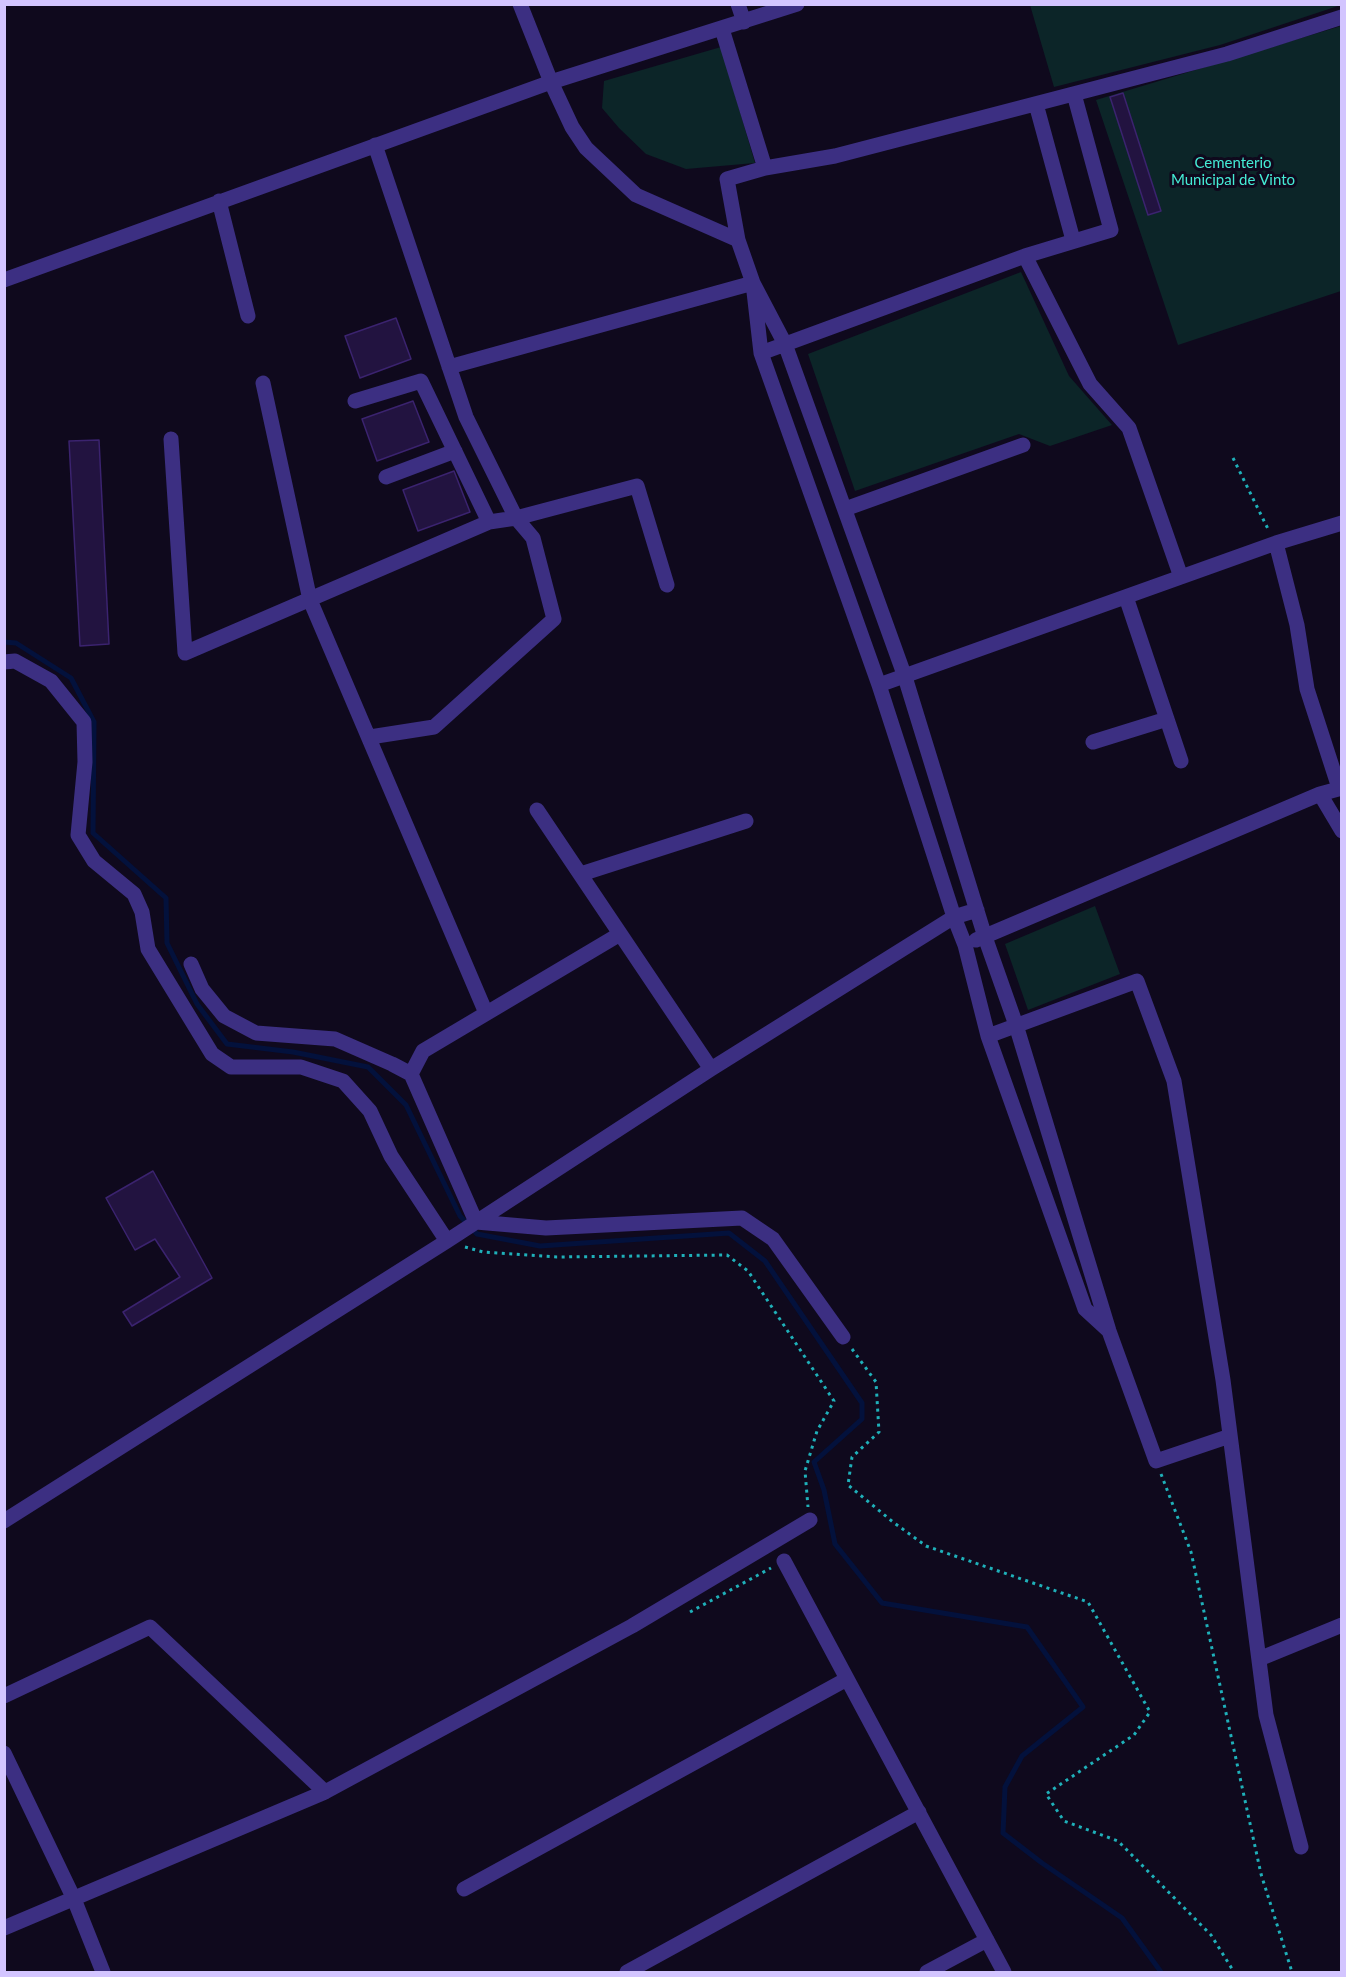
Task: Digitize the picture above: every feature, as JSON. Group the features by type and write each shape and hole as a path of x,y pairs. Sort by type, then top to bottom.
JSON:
{"street":[{"path":"520,4 551,82 572,127 586,148 636,195 738,240"},
{"path":"738,4 744,22"},
{"path":"4,280 551,82 797,4"},
{"path":"1230,1436 1155,1461 1109,1331 1016,1026 985,937 905,677 785,344 753,283 738,240 727,179 765,168 835,156 1227,54 1341,17"},
{"path":"722,29 765,168"},
{"path":"761,353 1025,256 1111,230 1074,94"},
{"path":"1036,104 1073,240"},
{"path":"370,737 434,727 554,619 533,538 516,518 466,417 375,145"},
{"path":"219,201 248,316"},
{"path":"1025,256 1090,384 1129,428 1181,577"},
{"path":"449,368 753,283"},
{"path":"753,283 761,353 879,685 965,945 988,1036 1085,1309 1109,1331"},
{"path":"355,401 421,381 489,522"},
{"path":"263,383 310,600 486,1013"},
{"path":"171,439 185,653 489,522 516,518 637,486 667,585"},
{"path":"845,509 1023,445"},
{"path":"386,477 455,451"},
{"path":"879,685 1276,543 1341,523"},
{"path":"965,945 1320,794 1340,788 1307,688 1297,624 1276,543"},
{"path":"1126,597 1181,761"},
{"path":"4,662 15,661 51,681 84,722 85,762 78,835 94,861 135,894 142,912 148,949 212,1054 231,1067 301,1067 343,1081 370,1111 391,1156 447,1241"},
{"path":"1093,742 1167,718"},
{"path":"1320,794 1341,831"},
{"path":"537,810 711,1070"},
{"path":"581,874 746,822"},
{"path":"4,1521 954,917 977,910"},
{"path":"411,1074 423,1052 620,934"},
{"path":"191,964 202,989 224,1016 256,1033 335,1039 411,1074 471,1224"},
{"path":"988,1036 1137,981 1173,1081 1223,1380 1266,1715 1300,1847"},
{"path":"471,1224 546,1228 742,1218 773,1239 843,1337"},
{"path":"4,1928 325,1792 632,1626 810,1520"},
{"path":"784,1561 1004,1972"},
{"path":"1259,1659 1341,1625"},
{"path":"4,1696 150,1627 325,1792"},
{"path":"464,1889 847,1678"},
{"path":"4,1754 74,1899 103,1972"},
{"path":"627,1972 919,1812"},
{"path":"927,1972 987,1940"}],"path":[{"path":"1233,458 1276,543"},
{"path":"447,1241 483,1252 557,1257 727,1256 748,1271 834,1401 817,1431 805,1471 810,1520"},
{"path":"843,1337 876,1382 879,1432 852,1457 848,1485 926,1546 1088,1602 1150,1712 1134,1735 1046,1794 1064,1821 1118,1841 1211,1935 1234,1972"},
{"path":"1155,1461 1191,1552 1261,1874 1292,1972"}],"green space":[{"path":"1030,5 1341,5 1220,45 1054,87"},
{"name":"Cementerio Municipal de Vinto","path":"1341,26 1341,291 1178,345 1096,100"},
{"path":"721,47 755,163 686,169 646,154 602,108 604,81"},
{"path":"1021,272 1069,376 1112,425 1050,446 1019,434 855,491 808,354"},
{"path":"1095,906 1120,974 1028,1010 1005,944"}],"building":[{"path":"1123,93 1161,211 1148,215 1110,97"},
{"path":"396,318 411,359 360,378 345,336"},
{"path":"413,401 429,442 377,461 362,419"},
{"path":"99,440 109,644 80,646 69,441"},
{"path":"454,471 470,512 418,531 403,490"},
{"path":"153,1171 212,1278 132,1326 123,1312 180,1277 155,1239 135,1250 106,1198"}],"waterway":[{"path":"4,642 16,643 71,678 94,722 93,833 166,898 167,943 197,1004 227,1044 293,1052 368,1067 406,1105 460,1216 477,1234 540,1246 729,1233 765,1261 862,1403 862,1419 814,1462 824,1490 835,1544 882,1603 1027,1627 1083,1707 1022,1756 1005,1787 1003,1833 1122,1918 1161,1972"}]}
